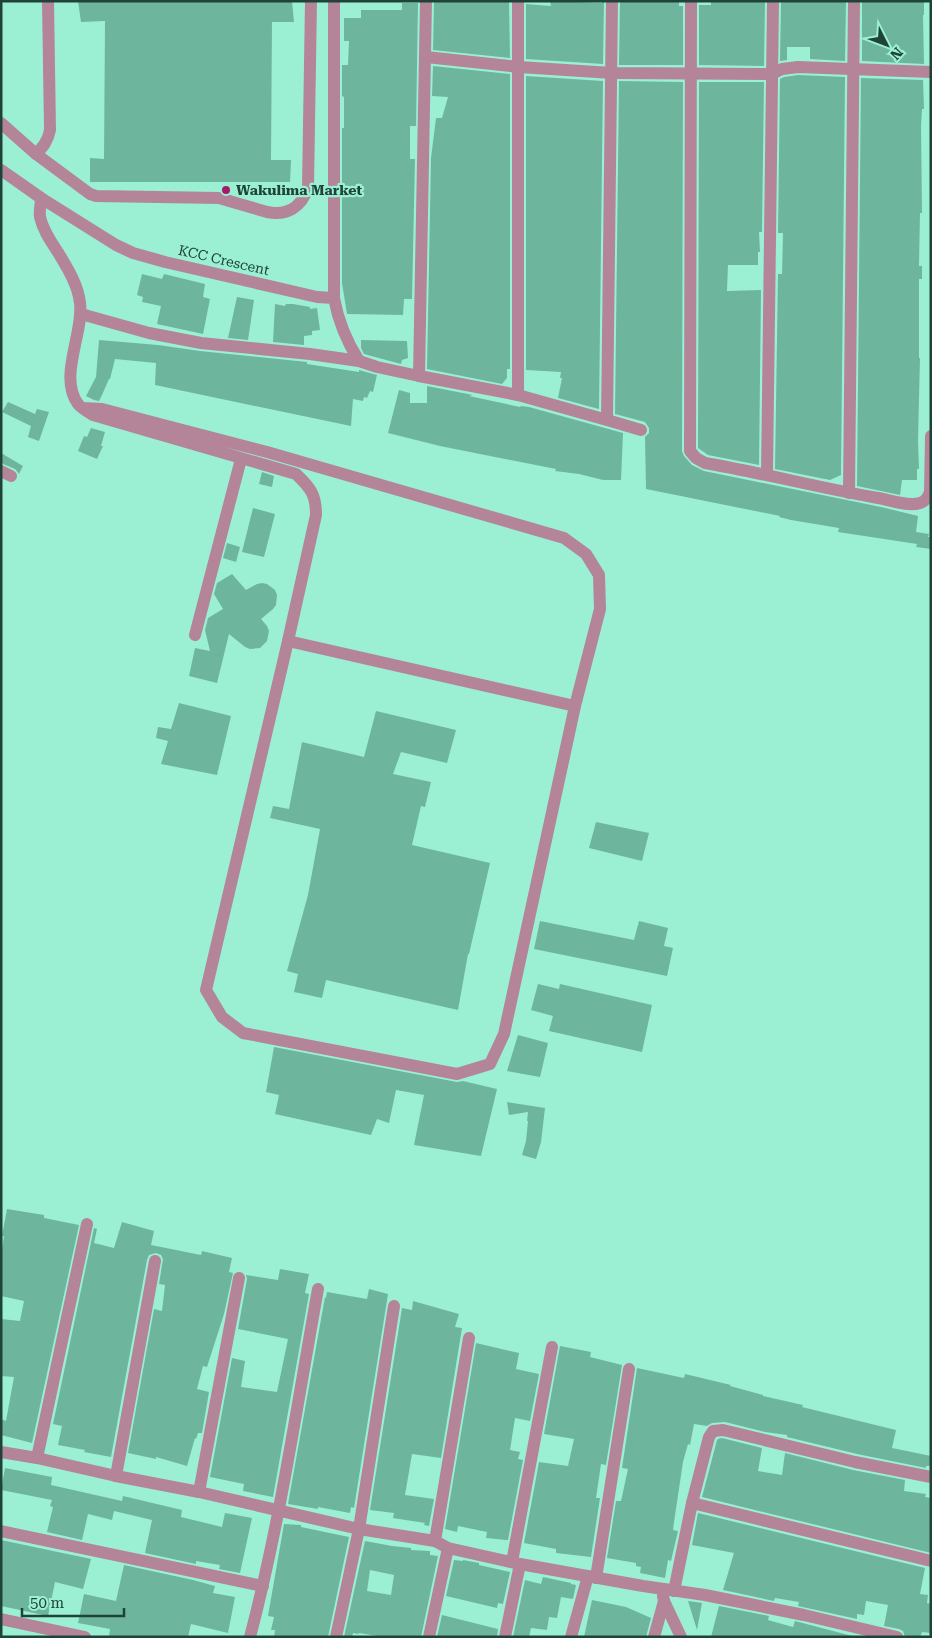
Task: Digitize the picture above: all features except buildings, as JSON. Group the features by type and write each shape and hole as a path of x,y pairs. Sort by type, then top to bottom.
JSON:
{"street":[{"path":"36,154 49,138 50,130 51,96 48,1"},
{"path":"1,123 36,154 90,194 96,196 219,198 274,214 294,209 303,199 308,188 311,1"},
{"path":"334,1 334,298 347,340 359,361"},
{"path":"419,376 426,1"},
{"path":"518,1 518,395"},
{"path":"607,420 612,1"},
{"path":"691,1 690,451 704,463 767,474 849,493 908,503 921,503 930,492 931,436"},
{"path":"767,474 773,1"},
{"path":"849,493 854,1"},
{"path":"426,56 519,67 612,73 772,74 782,69 798,67 931,72"},
{"name":"KCC Crescent","path":"1,170 41,198 116,245 133,252 165,262 308,295 334,298"},
{"path":"41,198 40,217 47,236 73,279 80,301 81,314 71,367 72,391 78,404 83,408 93,415 296,474 310,487 316,502 316,515 288,641 206,990 222,1017 243,1033 457,1074 490,1064 504,1034 574,706 600,610 599,575 586,554 564,538 257,450 102,409 83,408"},
{"path":"81,314 149,333 201,343 359,361 419,376 518,395 641,430"},
{"path":"195,635 241,459"},
{"path":"288,641 574,706"},
{"path":"37,1458 87,1224"},
{"path":"116,1476 155,1261"},
{"path":"199,1492 239,1278"},
{"path":"250,1637 263,1586 278,1510 318,1289"},
{"path":"336,1637 359,1528 394,1306"},
{"path":"435,1541 470,1338"},
{"path":"505,1637 552,1347"},
{"path":"571,1637 592,1577 629,1369"},
{"path":"654,1637 712,1431 723,1430 854,1462 931,1477"},
{"path":"1,1452 199,1492 359,1528 435,1541 448,1548 516,1563 592,1577 667,1594 705,1595 804,1615 896,1637"},
{"path":"692,1503 931,1561"},
{"path":"1,1531 263,1586"},
{"path":"429,1637 448,1548"},
{"path":"667,1594 682,1637"},
{"path":"1,1619 85,1637"}],"place":[{"name":"Wakulima Market","path":"226,190"}]}
